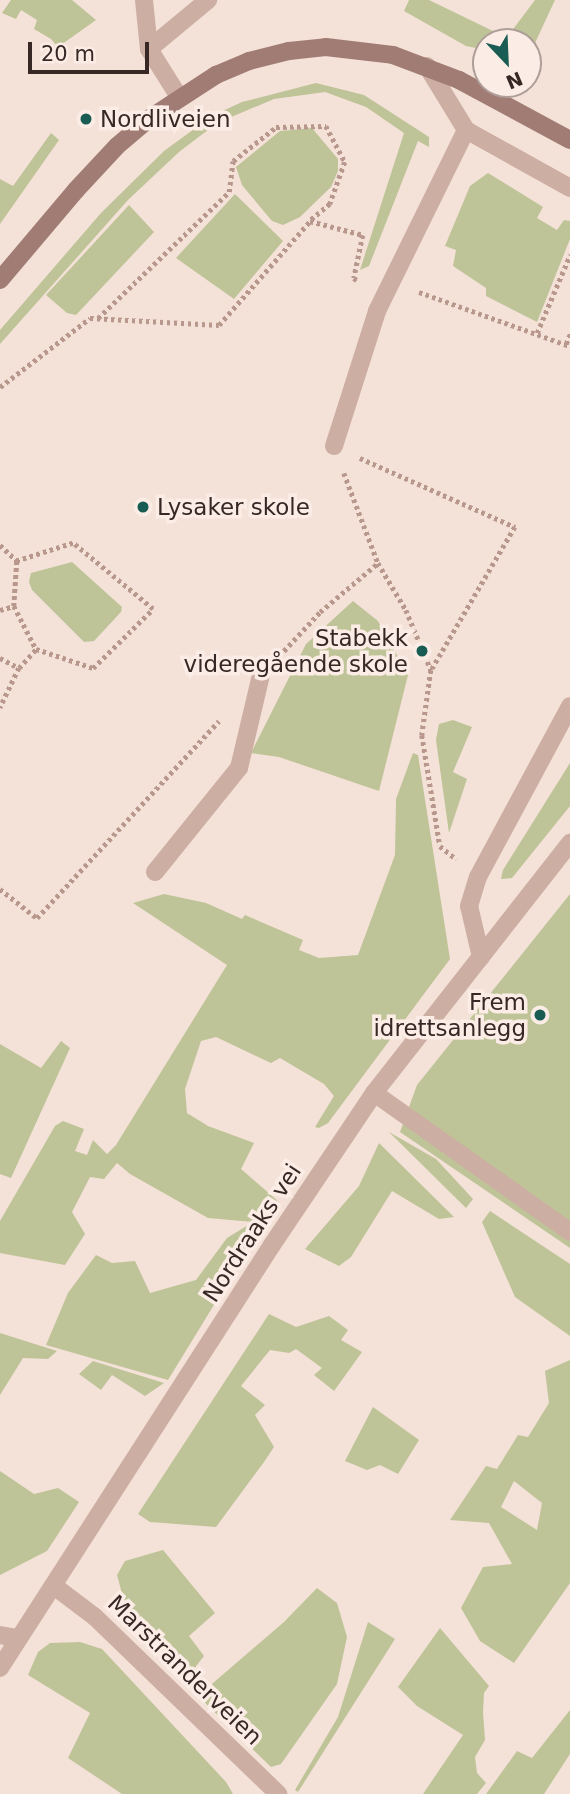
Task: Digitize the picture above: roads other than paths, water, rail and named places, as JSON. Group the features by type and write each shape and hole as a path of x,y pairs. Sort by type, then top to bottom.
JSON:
{"main road":[{"path":"0,280 117,146 179,97 249,61 289,51 326,47 393,55 427,66 505,103 570,140"}],"street":[{"path":"144,0 149,49 179,97"},
{"path":"149,49 208,0"},
{"path":"427,66 466,130 570,188"},
{"path":"334,446 381,304 466,130"},
{"path":"155,872 239,768 261,676"},
{"path":"481,957 469,906 478,877 570,706"},
{"name":"Nordraaks vei","path":"0,1668 9,1637 54,1586 272,1245 374,1093 570,843"},
{"path":"374,1093 570,1233"},
{"name":"Marstranderveien","path":"54,1586 96,1617 278,1794"}],"place":[{"name":"Nordliveien","path":"86,119"},
{"name":"Lysaker skole","path":"143,507"},
{"name":"Stabekk videregående skole","path":"422,651"},
{"name":"Frem idrettsanlegg","path":"540,1015"}]}
